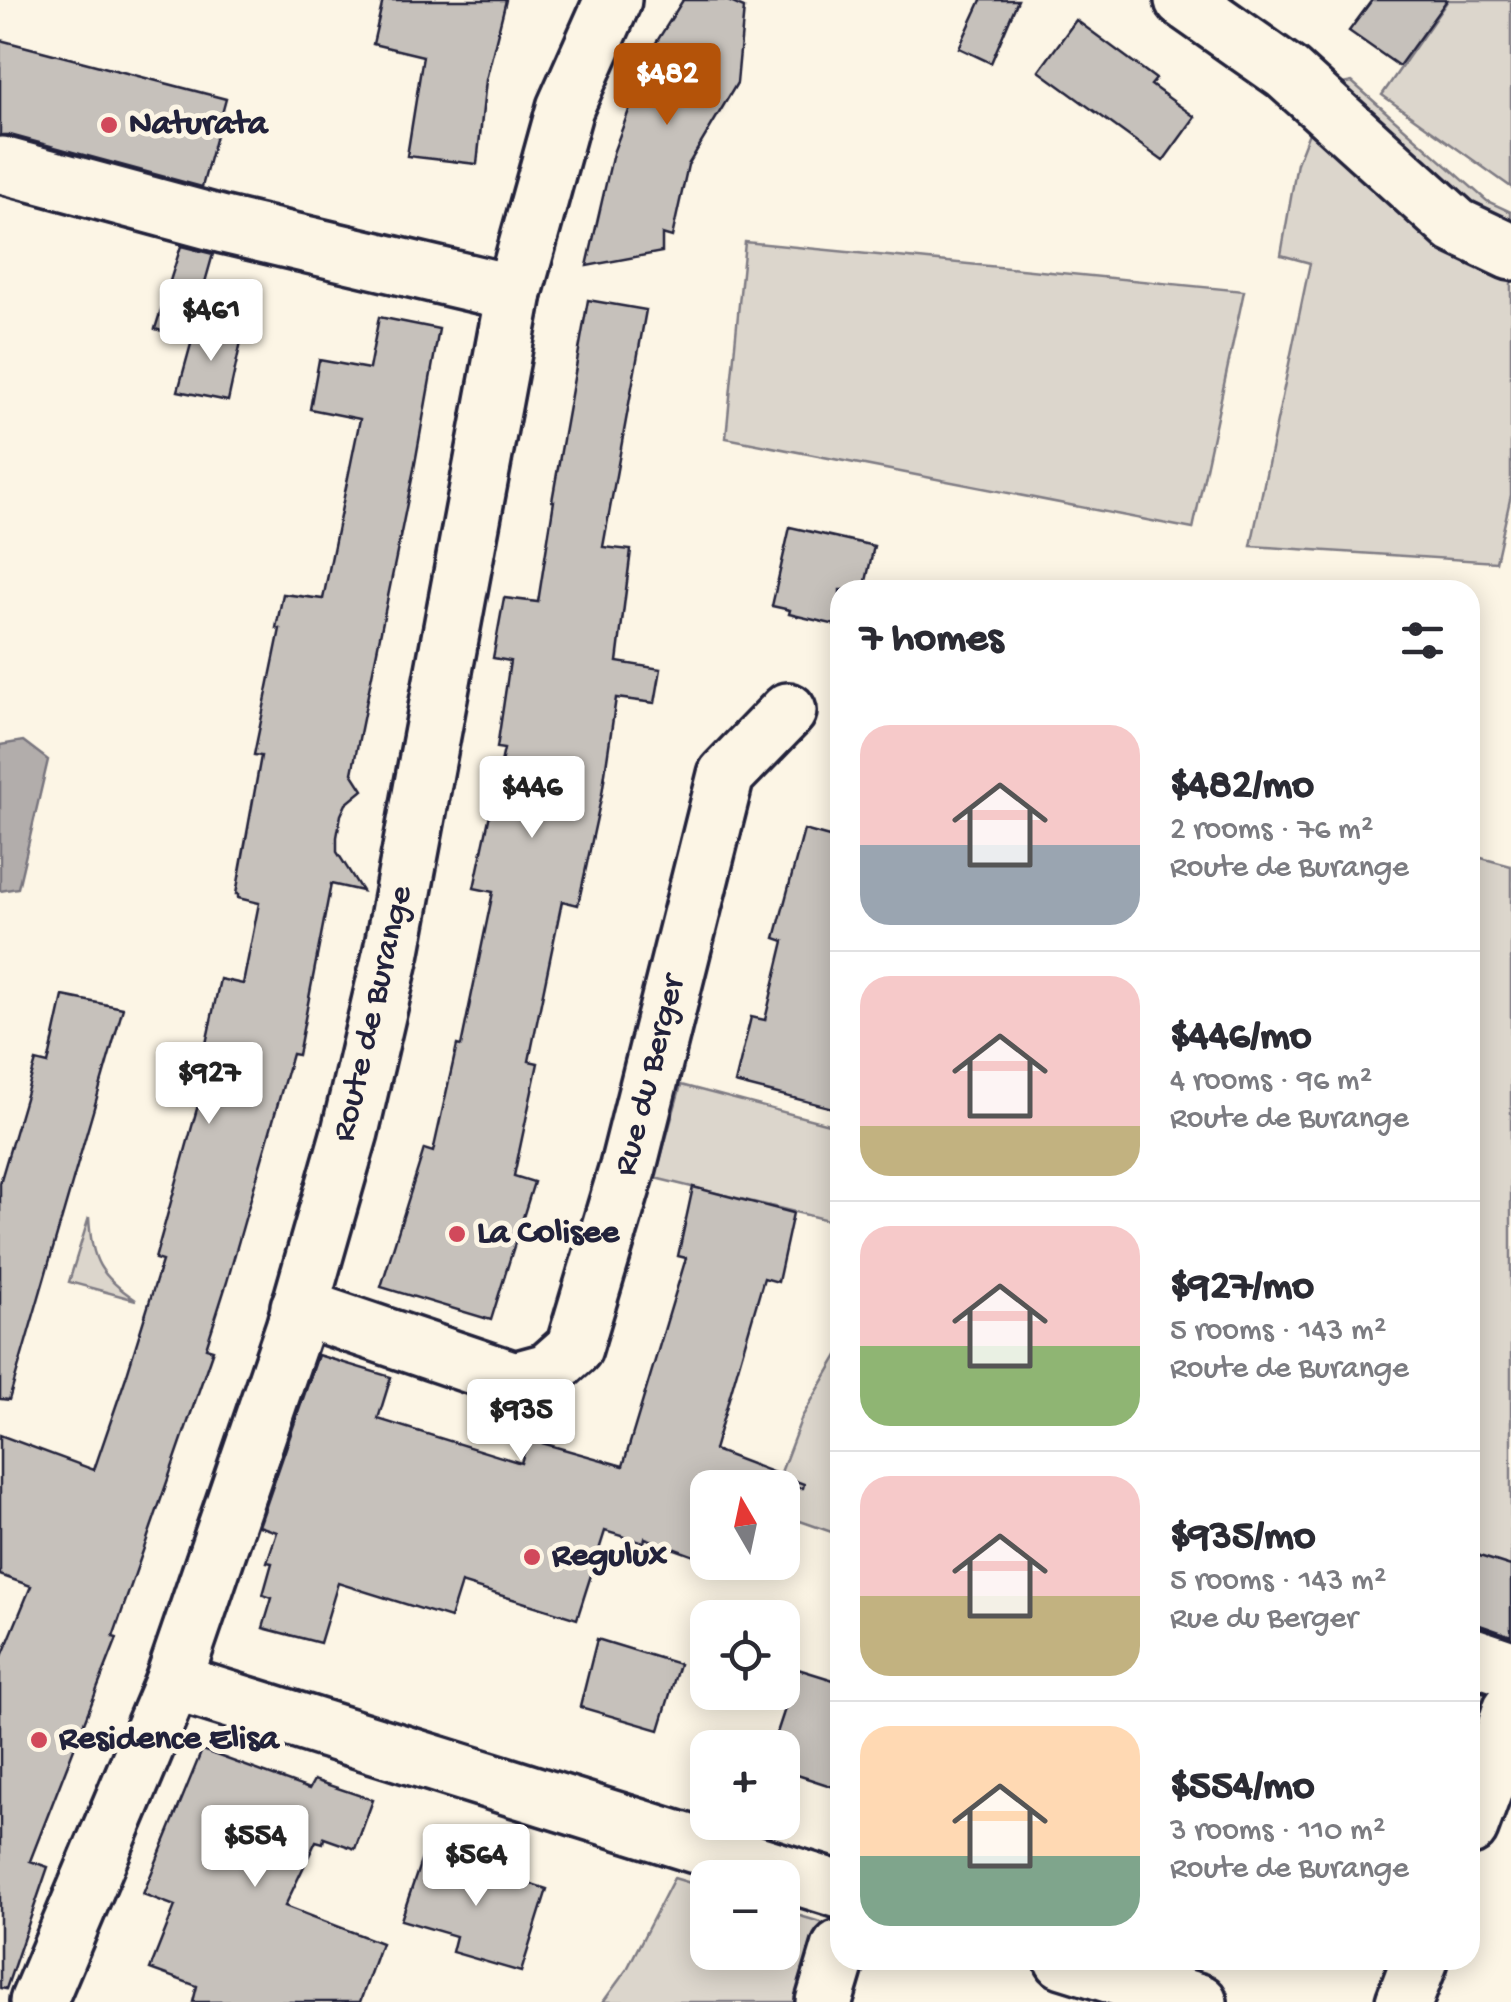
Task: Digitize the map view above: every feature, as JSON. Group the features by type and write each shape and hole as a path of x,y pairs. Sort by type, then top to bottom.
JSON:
{"street":[{"name":"Route de Burange","path":"38,2002 172,1682 281,1366 350,1132 392,951 514,293 565,108 613,0"},
{"path":"1183,0 1287,72 1456,226 1511,252"},
{"path":"2,165 224,225 514,293"},
{"name":"Rue du Berger","path":"299,1306 515,1380 548,1371 574,1348 628,1168 726,775 788,711"},
{"path":"1480,1658 1511,1668"},
{"path":"172,1682 830,1887"},
{"path":"1480,1800 1506,1728"},
{"path":"824,2002 833,1970"},
{"path":"1096,1970 1198,2002"},
{"path":"1404,2002 1416,1970"}],"shaded area":[{"path":"1448,0 1511,0 1511,187 1382,95"},
{"path":"1352,82 1487,201 1511,212 1511,495 1496,562 1251,546 1310,263 1281,255 1297,163 1327,87"},
{"path":"745,242 1244,291 1193,529 726,438"},
{"path":"23,741 48,760 18,888 0,891 0,745"},
{"path":"1480,858 1511,866 1511,1750 1480,1740"},
{"path":"681,1085 830,1124 830,1221 655,1178"},
{"path":"89,1217 92,1245 100,1266 136,1300 69,1282"},
{"path":"830,1369 830,1531 800,1521 800,1470 782,1470 802,1417"},
{"path":"674,1878 690,1883 690,1970 800,1970 800,1916 830,1925 807,2002 603,2002 627,1969"}],"building":[{"path":"383,0 506,0 486,80 477,164 407,156 423,56 373,44"},
{"path":"683,0 726,0 744,8 737,83 688,165 672,237 662,234 662,252 587,266 613,153 652,49"},
{"path":"981,0 1018,0 991,63 959,48"},
{"path":"1372,0 1447,0 1399,66 1349,31"},
{"path":"1076,20 1156,79 1151,85 1195,117 1163,161 1039,71"},
{"name":"Naturata","path":"0,40 226,99 202,187 0,135"},
{"path":"181,246 213,254 189,339 155,329"},
{"path":"588,300 646,310 603,547 631,550 617,662 661,669 655,703 616,698 602,794 578,905 562,901 529,1061 538,1063 514,1176 534,1182 491,1320 381,1287 424,1149 433,1152 457,1045 461,1046 493,892 474,888 504,749 497,748 510,661 493,658 504,598 538,602"},
{"path":"379,317 439,329 352,773 363,790 346,804 337,837 337,852 362,891 331,884 298,1055 292,1054 206,1348 213,1350 113,1637 117,1638 30,1861 48,1867 6,1989 0,1988 0,1661 31,1586 0,1575 0,1435 94,1470 127,1374 162,1261 155,1259 212,1055 204,1053 220,979 243,984 259,903 236,894 261,756 254,755 280,629 276,628 283,594 323,599 360,419 310,409 319,360 369,369"},
{"path":"196,326 242,337 228,401 178,391"},
{"path":"790,527 874,546 866,580 830,580 830,624 772,606"},
{"path":"804,830 830,837 830,1107 735,1083 751,1017 765,1020 784,941 775,938"},
{"path":"63,996 123,1008 9,1400 0,1399 0,1183 36,1061 48,1064"},
{"path":"693,1187 793,1213 778,1282 764,1278 714,1450 767,1470 690,1470 690,1554 645,1538 644,1543 605,1531 577,1619 461,1583 450,1618 338,1583 320,1643 263,1628 272,1598 263,1595 272,1563 267,1562 277,1532 259,1526 318,1355 391,1377 378,1419 521,1463 528,1439 623,1466 686,1258 678,1256"},
{"path":"1480,1556 1511,1566 1511,1636 1480,1625"},
{"path":"597,1639 679,1664 659,1730 580,1707"},
{"path":"800,1670 830,1679 830,1786 800,1776 800,1730 778,1730 785,1710 800,1710"},
{"path":"202,1750 309,1789 314,1780 373,1800 355,1849 324,1838 323,1843 316,1841 285,1906 381,1943 360,2002 193,2002 197,1986 150,1969 175,1906 143,1894"},
{"path":"425,1849 547,1889 521,1972 452,1952 456,1936 401,1920"}],"place":[{"name":"Naturata","path":"109,125"},
{"name":"La Colisee","path":"457,1234"},
{"name":"Regulux","path":"532,1557"},
{"name":"Residence Elisa","path":"39,1740"}]}
